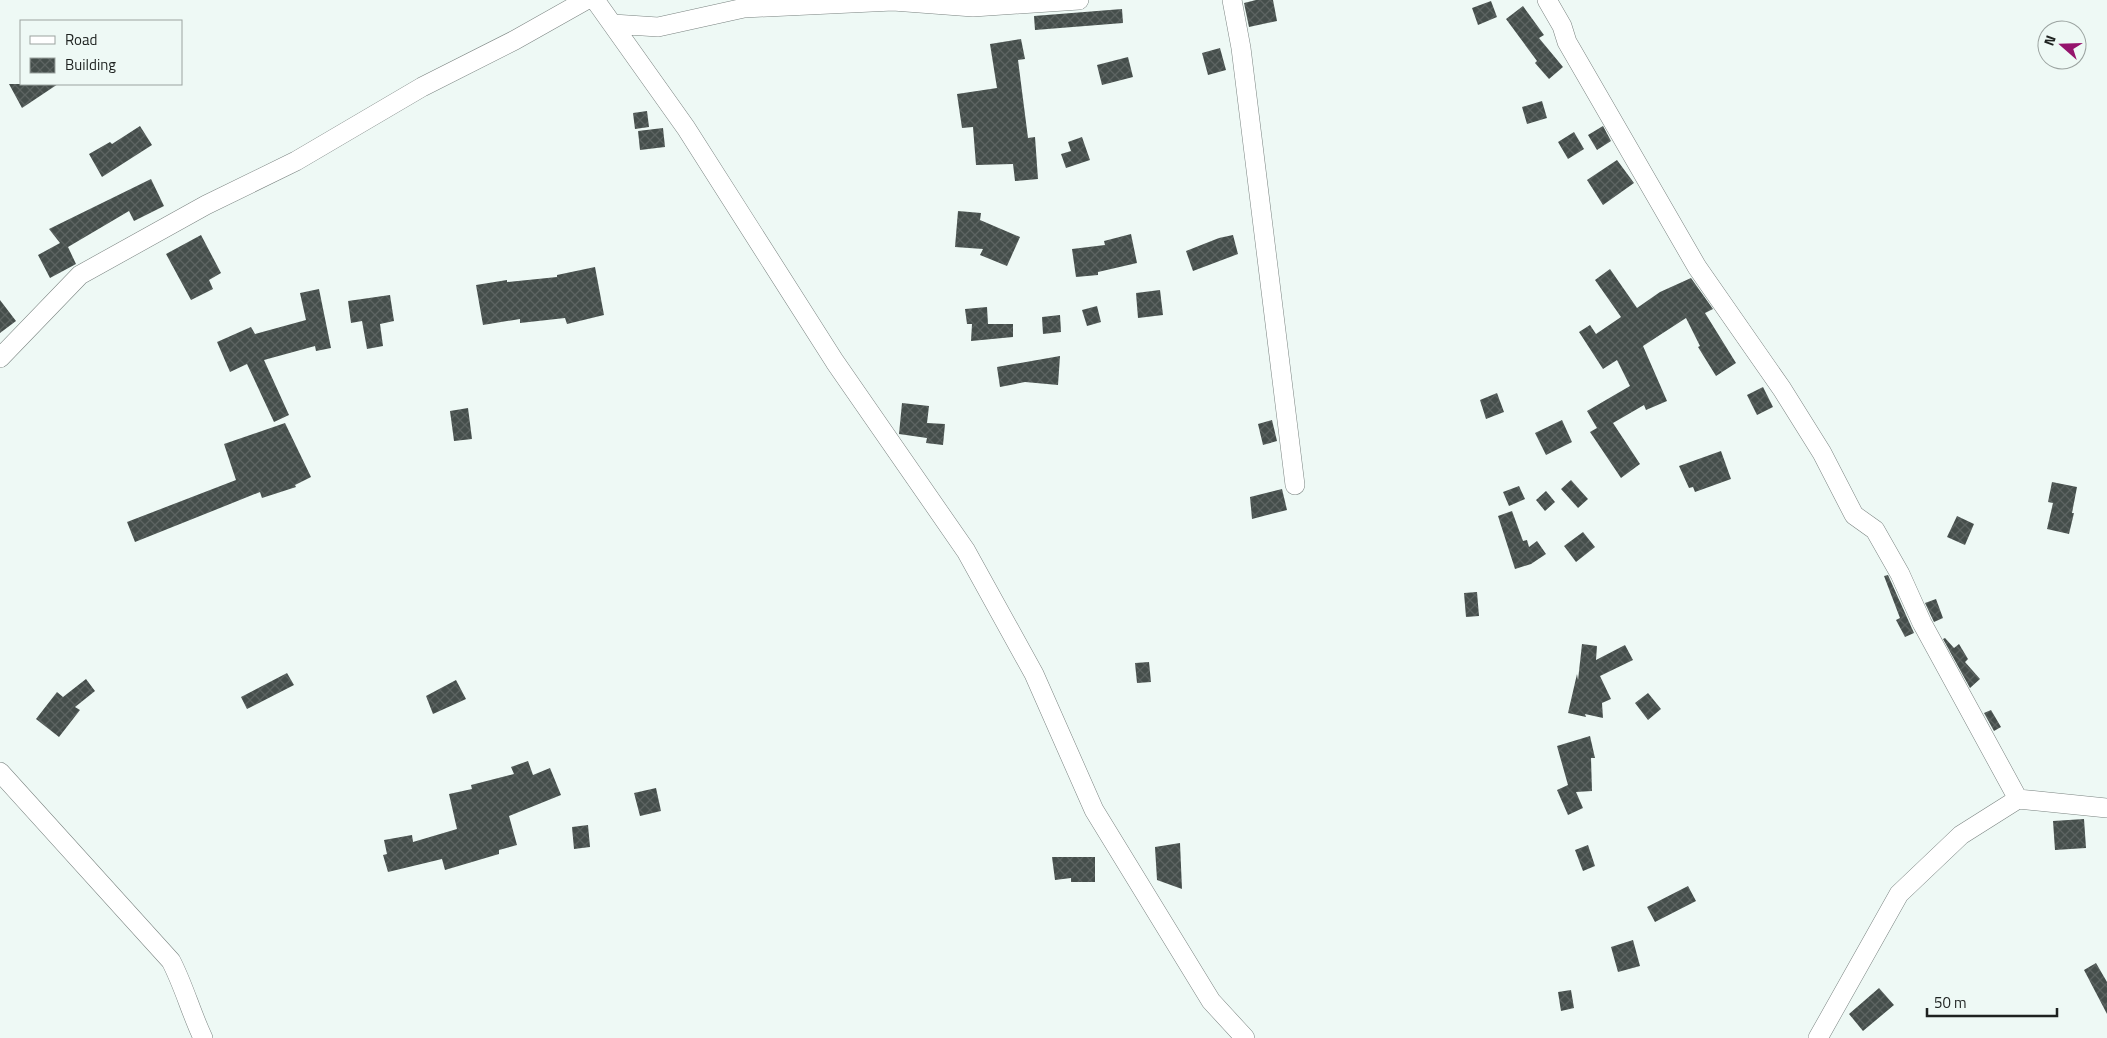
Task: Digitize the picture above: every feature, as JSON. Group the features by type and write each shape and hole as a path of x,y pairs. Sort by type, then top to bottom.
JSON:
{"street":[{"path":"0,358 80,275 206,205 296,161 422,87 515,40 586,0"},
{"path":"595,0 686,128 836,362 966,551 1034,674 1094,810 1211,1001 1245,1038"},
{"path":"613,24 658,27 744,8 893,1 973,6 1079,0"},
{"path":"1232,0 1241,48 1295,485"},
{"path":"1547,0 1562,26 1567,42 1697,268 1782,389 1822,453 1854,515 1875,530 1900,574 1922,623 2018,799"},
{"path":"0,772 171,961 181,980 190,1010 203,1038"},
{"path":"1818,1038 1899,894 1961,835 2018,799 2107,808"}],"building":[{"path":"1256,0 1273,0 1277,21 1249,27 1244,3"},
{"path":"1491,1 1497,17 1478,25 1472,8"},
{"path":"1523,6 1544,35 1539,38 1563,67 1549,79 1535,63 1537,61 1506,19"},
{"path":"1122,9 1123,23 1035,30 1034,16"},
{"path":"1021,39 1025,59 1018,60 1028,138 1035,137 1038,179 1015,181 1013,164 976,165 973,127 962,128 957,94 997,88 990,44"},
{"path":"1220,48 1226,70 1208,75 1202,53"},
{"path":"1128,57 1133,77 1102,85 1097,65"},
{"path":"9,84 56,85 22,108"},
{"path":"1542,101 1547,118 1527,124 1522,107"},
{"path":"647,111 649,127 635,129 633,113"},
{"path":"140,126 152,145 102,177 89,154 110,142 112,144"},
{"path":"1603,126 1611,141 1597,150 1588,135"},
{"path":"663,128 665,147 640,150 638,131"},
{"path":"1574,132 1584,149 1568,159 1558,142"},
{"path":"1082,137 1090,160 1066,168 1061,154 1071,151 1068,142"},
{"path":"1617,160 1634,183 1603,205 1587,180"},
{"path":"151,179 164,206 134,221 129,211 68,247 76,264 50,278 38,255 60,243 49,229"},
{"path":"958,211 981,213 980,220 1020,237 1007,266 980,255 983,249 955,247"},
{"path":"1131,234 1137,263 1098,272 1098,275 1076,277 1072,249 1105,245 1104,241"},
{"path":"201,235 221,273 209,280 213,289 191,300 166,254"},
{"path":"1233,235 1238,254 1193,271 1186,251 1219,238"},
{"path":"595,267 604,315 567,324 565,318 520,323 520,319 483,325 476,285 507,280 507,282 557,277 557,275"},
{"path":"1610,269 1637,308 1660,292 1691,278 1713,309 1705,313 1736,363 1716,376 1698,347 1700,346 1686,318 1643,346 1667,401 1646,410 1644,405 1613,423 1640,464 1621,478 1590,432 1597,428 1587,411 1630,386 1617,360 1603,369 1579,332 1590,325 1596,334 1621,317 1595,280"},
{"path":"319,289 331,348 316,351 315,346 264,360 289,415 274,422 247,364 230,372 217,342 251,327 255,334 306,320 300,293"},
{"path":"1160,290 1163,315 1138,318 1136,293"},
{"path":"390,295 394,321 380,324 383,346 367,349 362,321 351,323 348,301"},
{"path":"0,300 16,321 0,333"},
{"path":"1097,306 1101,322 1087,326 1082,310"},
{"path":"987,307 988,324 1013,324 1013,337 971,341 972,324 967,324 965,309"},
{"path":"1060,315 1061,332 1043,334 1042,317"},
{"path":"1060,356 1058,385 1025,382 1000,387 997,367"},
{"path":"1763,387 1773,407 1757,415 1747,395"},
{"path":"1497,393 1504,412 1486,419 1480,400"},
{"path":"902,403 929,406 927,423 945,424 943,445 926,443 927,438 899,434"},
{"path":"468,408 472,439 454,441 450,411"},
{"path":"1272,420 1277,441 1263,445 1258,424"},
{"path":"1562,420 1572,442 1546,455 1535,433"},
{"path":"285,423 311,477 295,485 296,487 262,498 260,492 135,542 127,522 236,480 224,444"},
{"path":"1721,451 1731,479 1695,492 1693,487 1689,488 1679,466"},
{"path":"1571,480 1588,499 1578,508 1561,489"},
{"path":"2052,482 2077,487 2069,534 2047,529 2053,503 2048,502"},
{"path":"1519,486 1525,499 1509,506 1503,492"},
{"path":"1282,489 1287,510 1252,519 1250,497"},
{"path":"1546,491 1555,502 1545,511 1536,500"},
{"path":"1512,511 1523,541 1527,540 1529,547 1537,541 1546,554 1531,564 1515,569 1498,516"},
{"path":"1957,516 1974,524 1965,545 1947,537"},
{"path":"1583,532 1595,547 1576,562 1564,546"},
{"path":"1888,575 1914,633 1905,637 1896,620 1900,618 1884,576"},
{"path":"1477,592 1479,616 1466,617 1464,593"},
{"path":"1936,599 1943,618 1934,622 1925,603"},
{"path":"1945,638 1954,648 1959,644 1968,659 1965,662 1980,679 1970,688 1943,639"},
{"path":"1582,644 1597,646 1596,660 1625,645 1633,660 1600,676 1611,699 1602,703 1603,718 1568,713 1577,674 1578,680"},
{"path":"1149,662 1151,682 1137,683 1135,663"},
{"path":"287,673 294,685 247,709 241,697"},
{"path":"86,679 95,691 75,707 80,710 59,737 36,719 57,692 63,697"},
{"path":"456,680 466,699 433,714 426,696"},
{"path":"1648,693 1661,709 1648,720 1635,703"},
{"path":"1991,710 2001,727 1994,731 1984,713"},
{"path":"1590,736 1595,758 1591,758 1592,791 1576,792 1583,808 1568,815 1557,790 1568,785 1557,746"},
{"path":"528,761 533,775 550,768 561,795 509,816 517,845 499,850 499,854 445,870 442,859 388,872 383,855 387,854 384,840 412,835 413,842 457,829 449,794 472,789 471,785 514,774 511,767"},
{"path":"656,788 661,811 640,816 634,793"},
{"path":"2084,819 2086,848 2055,850 2053,821"},
{"path":"588,825 590,847 574,849 572,827"},
{"path":"1180,843 1182,889 1157,880 1155,847"},
{"path":"1588,845 1595,866 1583,871 1575,850"},
{"path":"1052,857 1095,857 1095,882 1071,882 1071,878 1055,880"},
{"path":"1688,886 1696,901 1655,922 1647,907"},
{"path":"1633,940 1640,966 1618,972 1611,947"},
{"path":"2096,963 2107,982 2107,1014 2084,970"},
{"path":"1879,988 1894,1005 1863,1031 1849,1014"},
{"path":"1571,990 1574,1008 1561,1011 1558,992"}]}
